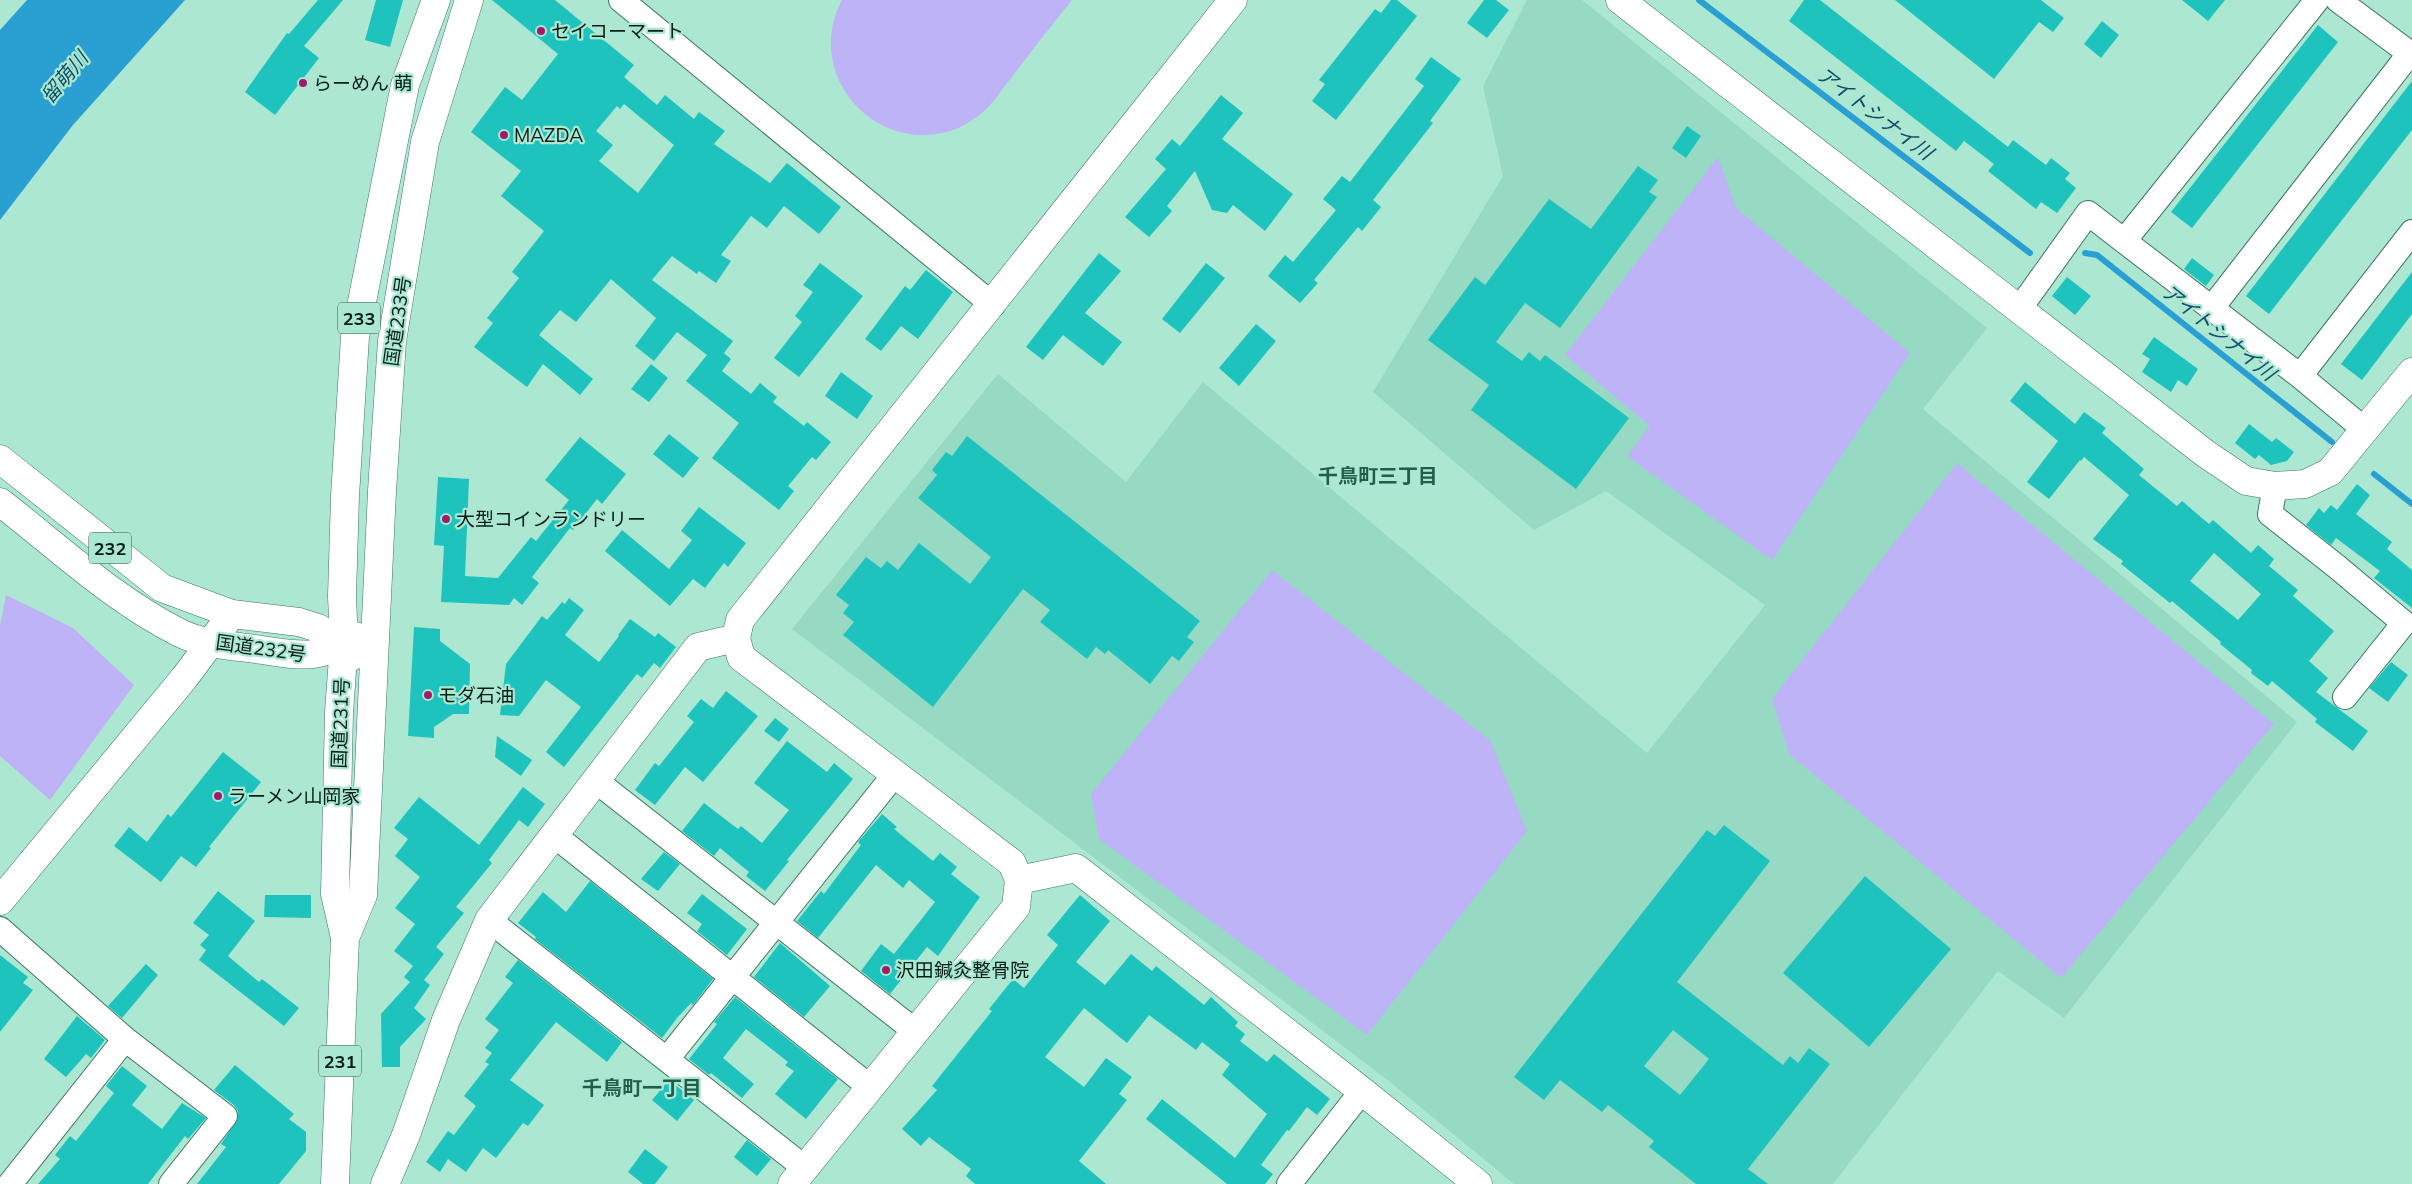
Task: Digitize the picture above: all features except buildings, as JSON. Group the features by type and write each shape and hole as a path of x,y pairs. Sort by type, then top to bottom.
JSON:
{"main road":[{"name":"国道233号","path":"344,644 342,596 345,496 355,337 405,85 436,0"},
{"name":"国道233号","path":"375,650 392,341 425,142 469,0"},
{"path":"799,1176 1016,907 1019,880 1012,863 741,657 736,638 740,620 993,305 1233,0"},
{"path":"1620,0 2020,308 2206,454 2246,481 2275,486 2305,484 2330,472 2412,372"},
{"name":"国道232号","path":"0,459 162,588 232,614 299,622 318,628 344,644"},
{"name":"国道232号","path":"0,502 113,592 182,634 212,642 294,655 315,655 329,652 344,644"},
{"path":"299,622 332,607 342,596"},
{"name":"233","path":"344,644 362,631 377,607"},
{"path":"0,901 212,642 232,614"},
{"path":"385,1184 406,1135 446,1020 489,920 698,647 736,638"},
{"name":"国道231号","path":"335,1184 345,938 335,894 339,712 344,644"},
{"name":"国道231号","path":"344,644 366,681 373,714"},
{"name":"国道231号","path":"345,938 363,896 375,650"},
{"name":"232","path":"294,655 317,668 328,684 339,712"},
{"path":"1019,880 1076,868 1478,1184"}],"street":[{"path":"621,0 993,305"},
{"path":"2124,241 2317,0"},
{"path":"2212,309 2411,54 2338,0"},
{"path":"2020,308 2088,213 2300,376 2365,430"},
{"path":"2300,376 2412,232"},
{"path":"2275,486 2270,514 2404,623 2345,697"},
{"path":"667,1059 895,774"},
{"path":"596,781 776,924 915,1031"},
{"path":"554,835 870,1087"},
{"path":"489,920 667,1059 799,1176"},
{"path":"0,928 125,1039 224,1116 170,1184"},
{"path":"10,1184 125,1039"},
{"path":"1289,1184 1362,1091"}],"shaded area":[{"path":"842,0 1072,0 994,101 982,113 959,128 927,135 899,132 875,121 854,104 840,81 832,56 832,28"},
{"path":"1527,0 1582,0 1987,328 1923,409 2297,722 2064,1018 1998,971 1833,1184 1514,1184 1385,1078 792,629 998,374 1126,482 1203,382 1647,753 1765,605 1606,491 1534,530 1373,392 1503,176 1483,86"},
{"path":"1718,157 1736,208 1910,353 1772,560 1627,456 1650,426 1565,355"},
{"path":"1957,463 2274,724 2061,978 1789,754 1772,699"},
{"path":"1272,570 1490,740 1527,831 1367,1035 1099,839 1091,794"},
{"path":"6,595 73,628 134,685 50,800 0,756 0,626"}],"water":[{"name":"留萌川","path":"27,0 185,0 73,125 0,220 0,30"}],"waterway":[{"name":"アイトシナイ川","path":"1699,0 2030,253"},
{"name":"アイトシナイ川","path":"2085,253 2097,255 2332,442"},
{"name":"アイトシナイ川","path":"2374,474 2412,504"}],"place":[{"name":"セイコーマート","path":"541,31"},
{"name":"らーめん 萌","path":"303,83"},
{"name":"MAZDA","path":"504,135"},
{"name":"大型コインランドリー","path":"446,519"},
{"name":"モダ石油","path":"428,695"},
{"name":"ラーメン山岡家","path":"218,796"},
{"name":"沢田鍼灸整骨院","path":"886,970"}],"district":[{"name":"千鳥町三丁目","path":"1378,475"},
{"name":"千鳥町一丁目","path":"642,1087"}]}
